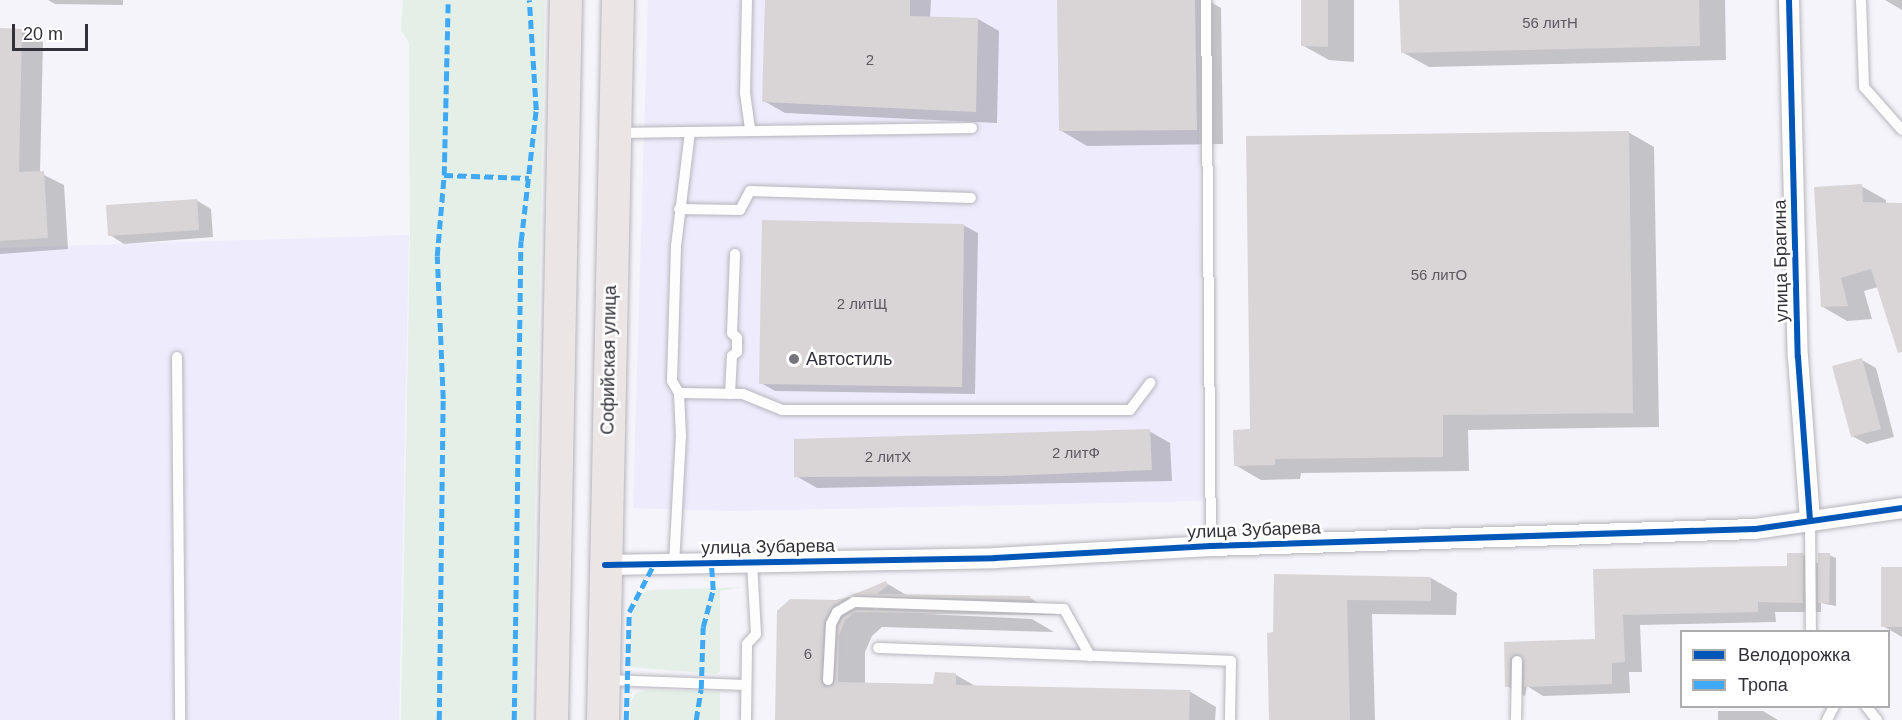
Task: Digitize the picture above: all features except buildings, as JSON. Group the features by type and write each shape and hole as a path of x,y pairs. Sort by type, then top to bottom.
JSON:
{"main road":[{"path":"552,720 566,0"},
{"name":"Софийская улица","path":"603,720 618,0"}],"street":[{"name":"улица Брагина","path":"1789,0 1798,357 1809,521"},
{"name":"улица Зубарева","path":"605,565 995,558 1211,546 1755,529 1902,508"}],"lane":[{"path":"747,0 745,93 750,130"},
{"path":"1206,0 1211,546"},
{"path":"1861,0 1864,87 1902,130"},
{"path":"615,133 972,128"},
{"path":"674,564 681,436 679,393 672,381 680,209 690,132"},
{"path":"680,209 740,210 750,191 972,198"},
{"path":"730,394 732,356 736,352 737,338 732,333 735,254"},
{"path":"177,357 180,720"},
{"path":"679,393 743,393 782,410 1130,410 1150,383"},
{"path":"1809,521 1811,630"},
{"path":"746,720 747,644 756,634 753,563"},
{"path":"828,680 831,624 837,612 854,602 1064,609 1090,657"},
{"path":"878,648 1231,661 1230,720"},
{"path":"1516,720 1517,661"},
{"path":"603,680 746,684"},
{"path":"1868,708 1877,720"}],"shaded area":[{"path":"403,0 545,0 531,720 401,720 410,235 409,43 401,30"},
{"path":"648,0 1198,0 1202,501 733,511 633,508"},
{"path":"409,235 399,720 0,720 0,248"},
{"path":"743,587 720,591 720,671 716,674 630,667 630,623 638,595 650,590"},
{"path":"648,690 720,692 720,720 630,720 630,703 636,693"}],"marked path":[{"path":"439,720 443,399 437,256 444,175 448,0"},
{"path":"514,720 521,241 536,110 529,0"},
{"path":"444,175 529,178"},
{"path":"626,720 629,612 654,564"},
{"path":"696,720 701,689 703,627 713,590 711,564"}],"cycle path":[{"path":"1789,0 1798,357 1810,521"},
{"path":"605,565 995,558 1211,546 1755,529 1902,508"}],"place":[{"name":"Автостиль","path":"794,359"}]}
